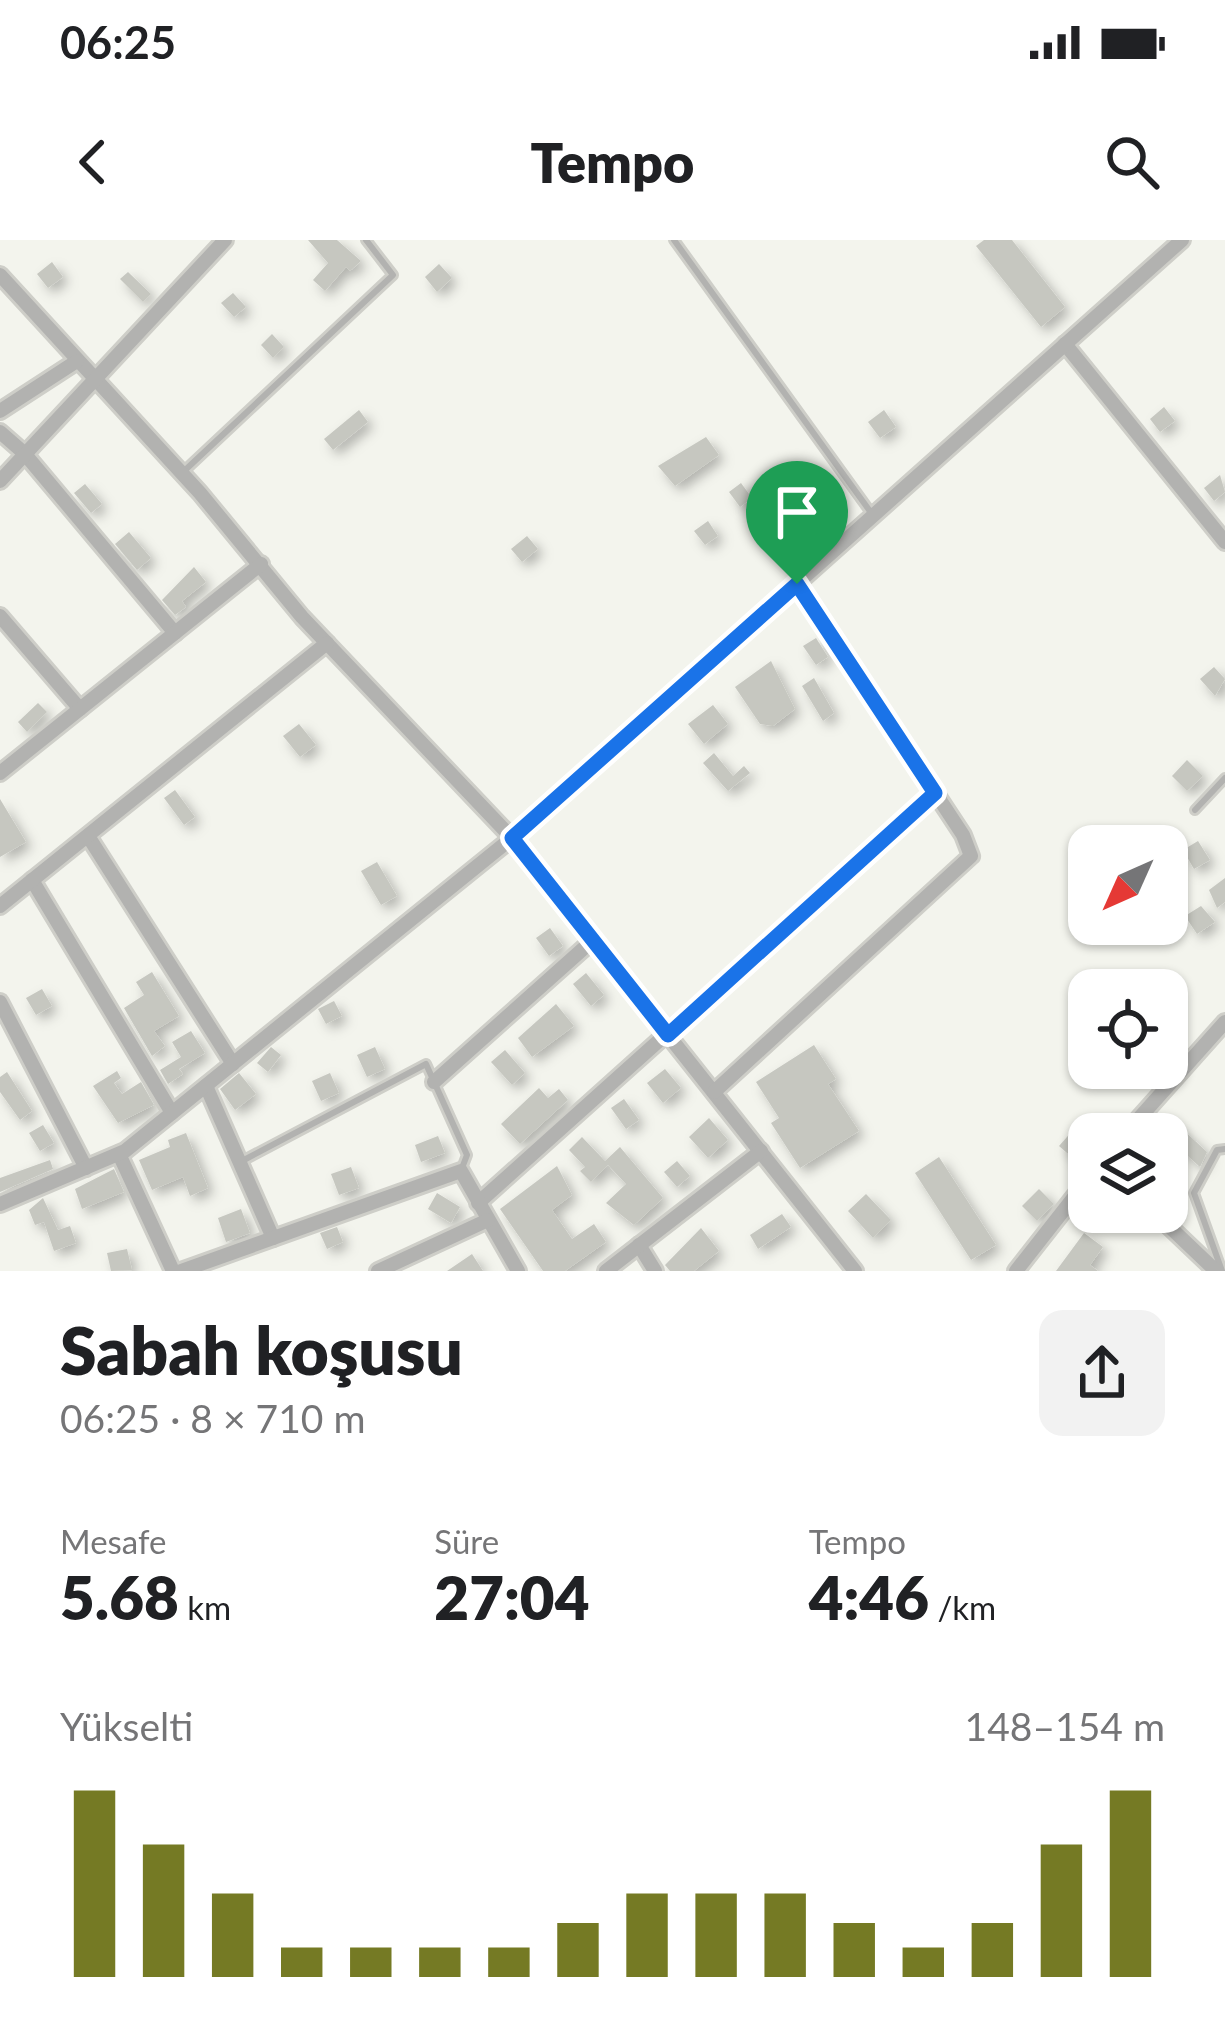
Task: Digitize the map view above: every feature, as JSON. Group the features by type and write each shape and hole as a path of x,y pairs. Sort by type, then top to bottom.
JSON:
{"street":[{"path":"0,481 225,240"},
{"path":"0,1204 119,1154 512,838 1182,240"},
{"path":"0,275 182,473 327,643 512,838 855,1271"},
{"path":"1065,344 1224,540"},
{"path":"0,411 77,361"},
{"path":"0,432 24,453 175,633"},
{"path":"0,773 261,564"},
{"path":"714,1092 971,856 935,793 797,584"},
{"path":"0,616 80,709"},
{"path":"0,906 327,643"},
{"path":"478,1203 935,793"},
{"path":"88,836 233,1064"},
{"path":"32,880 172,1113"},
{"path":"434,1082 593,940"},
{"path":"0,1002 86,1168"},
{"path":"1144,1113 1225,1022"},
{"path":"206,1086 273,1238"},
{"path":"606,1271 761,1151"},
{"path":"119,1154 177,1271 461,1172 518,1271"},
{"path":"1016,1271 1068,1205"},
{"path":"378,1271 488,1220"},
{"path":"1177,1233 1219,1271"},
{"path":"639,1245 655,1271"}],"lane":[{"path":"182,473 392,275 366,240"},
{"path":"674,240 873,516"},
{"path":"1195,810 1225,778"},
{"path":"239,1162 426,1064 467,1155 461,1172"},
{"path":"1219,1271 1194,1193 1216,1150 1225,1149"}],"building":[{"path":"308,240 337,240 361,261 350,271 346,267 325,291 313,280 328,263"},
{"path":"984,240 1012,240 1065,307 1041,327 976,246"},
{"path":"52,262 63,277 48,288 37,274"},
{"path":"439,264 452,278 437,292 425,277"},
{"path":"128,272 151,294 143,302 120,279"},
{"path":"233,293 246,307 234,317 221,303"},
{"path":"272,334 284,347 273,358 261,345"},
{"path":"1164,407 1175,421 1160,432 1150,419"},
{"path":"359,410 368,422 333,450 324,439"},
{"path":"884,410 896,427 880,438 868,422"},
{"path":"706,437 719,455 675,486 658,466"},
{"path":"1220,475 1225,492 1214,501 1204,488"},
{"path":"741,483 752,498 740,507 729,492"},
{"path":"85,484 102,504 91,513 74,493"},
{"path":"708,521 718,536 705,545 694,531"},
{"path":"129,532 151,558 137,570 115,544"},
{"path":"527,536 538,549 522,562 511,549"},
{"path":"194,567 206,582 182,601 186,607 175,615 162,600"},
{"path":"816,638 828,657 816,665 803,646"},
{"path":"771,661 795,709 773,726 760,724 735,687"},
{"path":"1214,667 1225,679 1215,696 1200,679"},
{"path":"814,678 834,713 823,721 802,686"},
{"path":"38,703 47,712 27,732 18,722"},
{"path":"713,705 728,724 704,744 688,724"},
{"path":"299,724 316,745 300,757 283,736"},
{"path":"714,753 733,776 744,766 750,773 728,791 703,763"},
{"path":"1187,760 1203,776 1187,791 1172,776"},
{"path":"175,790 195,817 184,825 164,798"},
{"path":"0,799 26,842 0,857"},
{"path":"1198,841 1210,860 1194,869 1188,847"},
{"path":"377,862 397,896 381,905 361,871"},
{"path":"1225,878 1225,902 1217,908 1209,890"},
{"path":"1201,906 1215,922 1197,934 1188,914"},
{"path":"550,928 563,946 549,956 536,938"},
{"path":"152,972 179,1016 154,1031 165,1046 152,1056 124,1008 144,995 136,982"},
{"path":"586,973 604,995 591,1006 573,984"},
{"path":"42,989 52,1006 36,1015 26,998"},
{"path":"334,1001 342,1016 326,1024 318,1009"},
{"path":"556,1004 574,1026 532,1057 518,1038"},
{"path":"191,1031 205,1053 179,1069 183,1074 168,1084 160,1070 181,1057 172,1042"},
{"path":"814,1045 836,1079 828,1084 859,1131 800,1168 771,1123 779,1118 756,1082"},
{"path":"271,1047 281,1055 268,1072 257,1063"},
{"path":"375,1047 385,1069 367,1077 357,1055"},
{"path":"505,1050 525,1073 512,1085 491,1062"},
{"path":"665,1069 681,1088 663,1103 647,1083"},
{"path":"117,1071 121,1078 114,1083 122,1094 141,1082 154,1105 118,1123 93,1086"},
{"path":"7,1072 32,1111 20,1120 0,1092 0,1077"},
{"path":"239,1073 256,1094 235,1110 220,1089"},
{"path":"330,1073 339,1093 321,1101 312,1081"},
{"path":"539,1088 548,1098 559,1089 568,1100 520,1144 501,1124"},
{"path":"624,1099 639,1120 626,1129 611,1108"},
{"path":"709,1118 728,1140 708,1158 689,1137"},
{"path":"43,1125 54,1143 40,1151 29,1133"},
{"path":"186,1133 208,1188 190,1196 183,1177 152,1190 139,1160 170,1147 168,1140"},
{"path":"1188,1134 1207,1152 1200,1167 1188,1156"},
{"path":"438,1136 445,1153 421,1162 415,1145"},
{"path":"582,1137 605,1161 620,1147 663,1198 634,1225 606,1203 626,1184 608,1165 591,1182 580,1171 585,1167 569,1150"},
{"path":"939,1157 996,1245 971,1260 915,1173"},
{"path":"50,1160 53,1169 0,1192 0,1178"},
{"path":"677,1161 690,1176 677,1187 664,1172"},
{"path":"557,1166 572,1195 552,1210 572,1239 594,1224 606,1242 565,1271 543,1271 500,1209"},
{"path":"351,1167 359,1188 339,1195 331,1174"},
{"path":"114,1169 124,1192 82,1209 75,1189"},
{"path":"1039,1189 1054,1204 1037,1221 1022,1206"},
{"path":"437,1193 460,1207 451,1223 428,1209"},
{"path":"866,1194 891,1220 873,1238 848,1211"},
{"path":"43,1198 58,1230 70,1226 76,1243 54,1251 44,1222 35,1225 29,1210"},
{"path":"241,1209 250,1233 226,1242 218,1218"},
{"path":"782,1214 791,1227 758,1249 750,1235"},
{"path":"337,1227 343,1242 327,1249 320,1233"},
{"path":"701,1228 719,1251 694,1271 670,1271 665,1265"},
{"path":"1084,1233 1103,1247 1090,1265 1098,1271 1056,1271"},
{"path":"127,1249 132,1270 111,1271 107,1253"},
{"path":"472,1254 483,1271 447,1271"}],"route":[{"path":"797,584 935,793 668,1035 512,838 797,584"}]}
